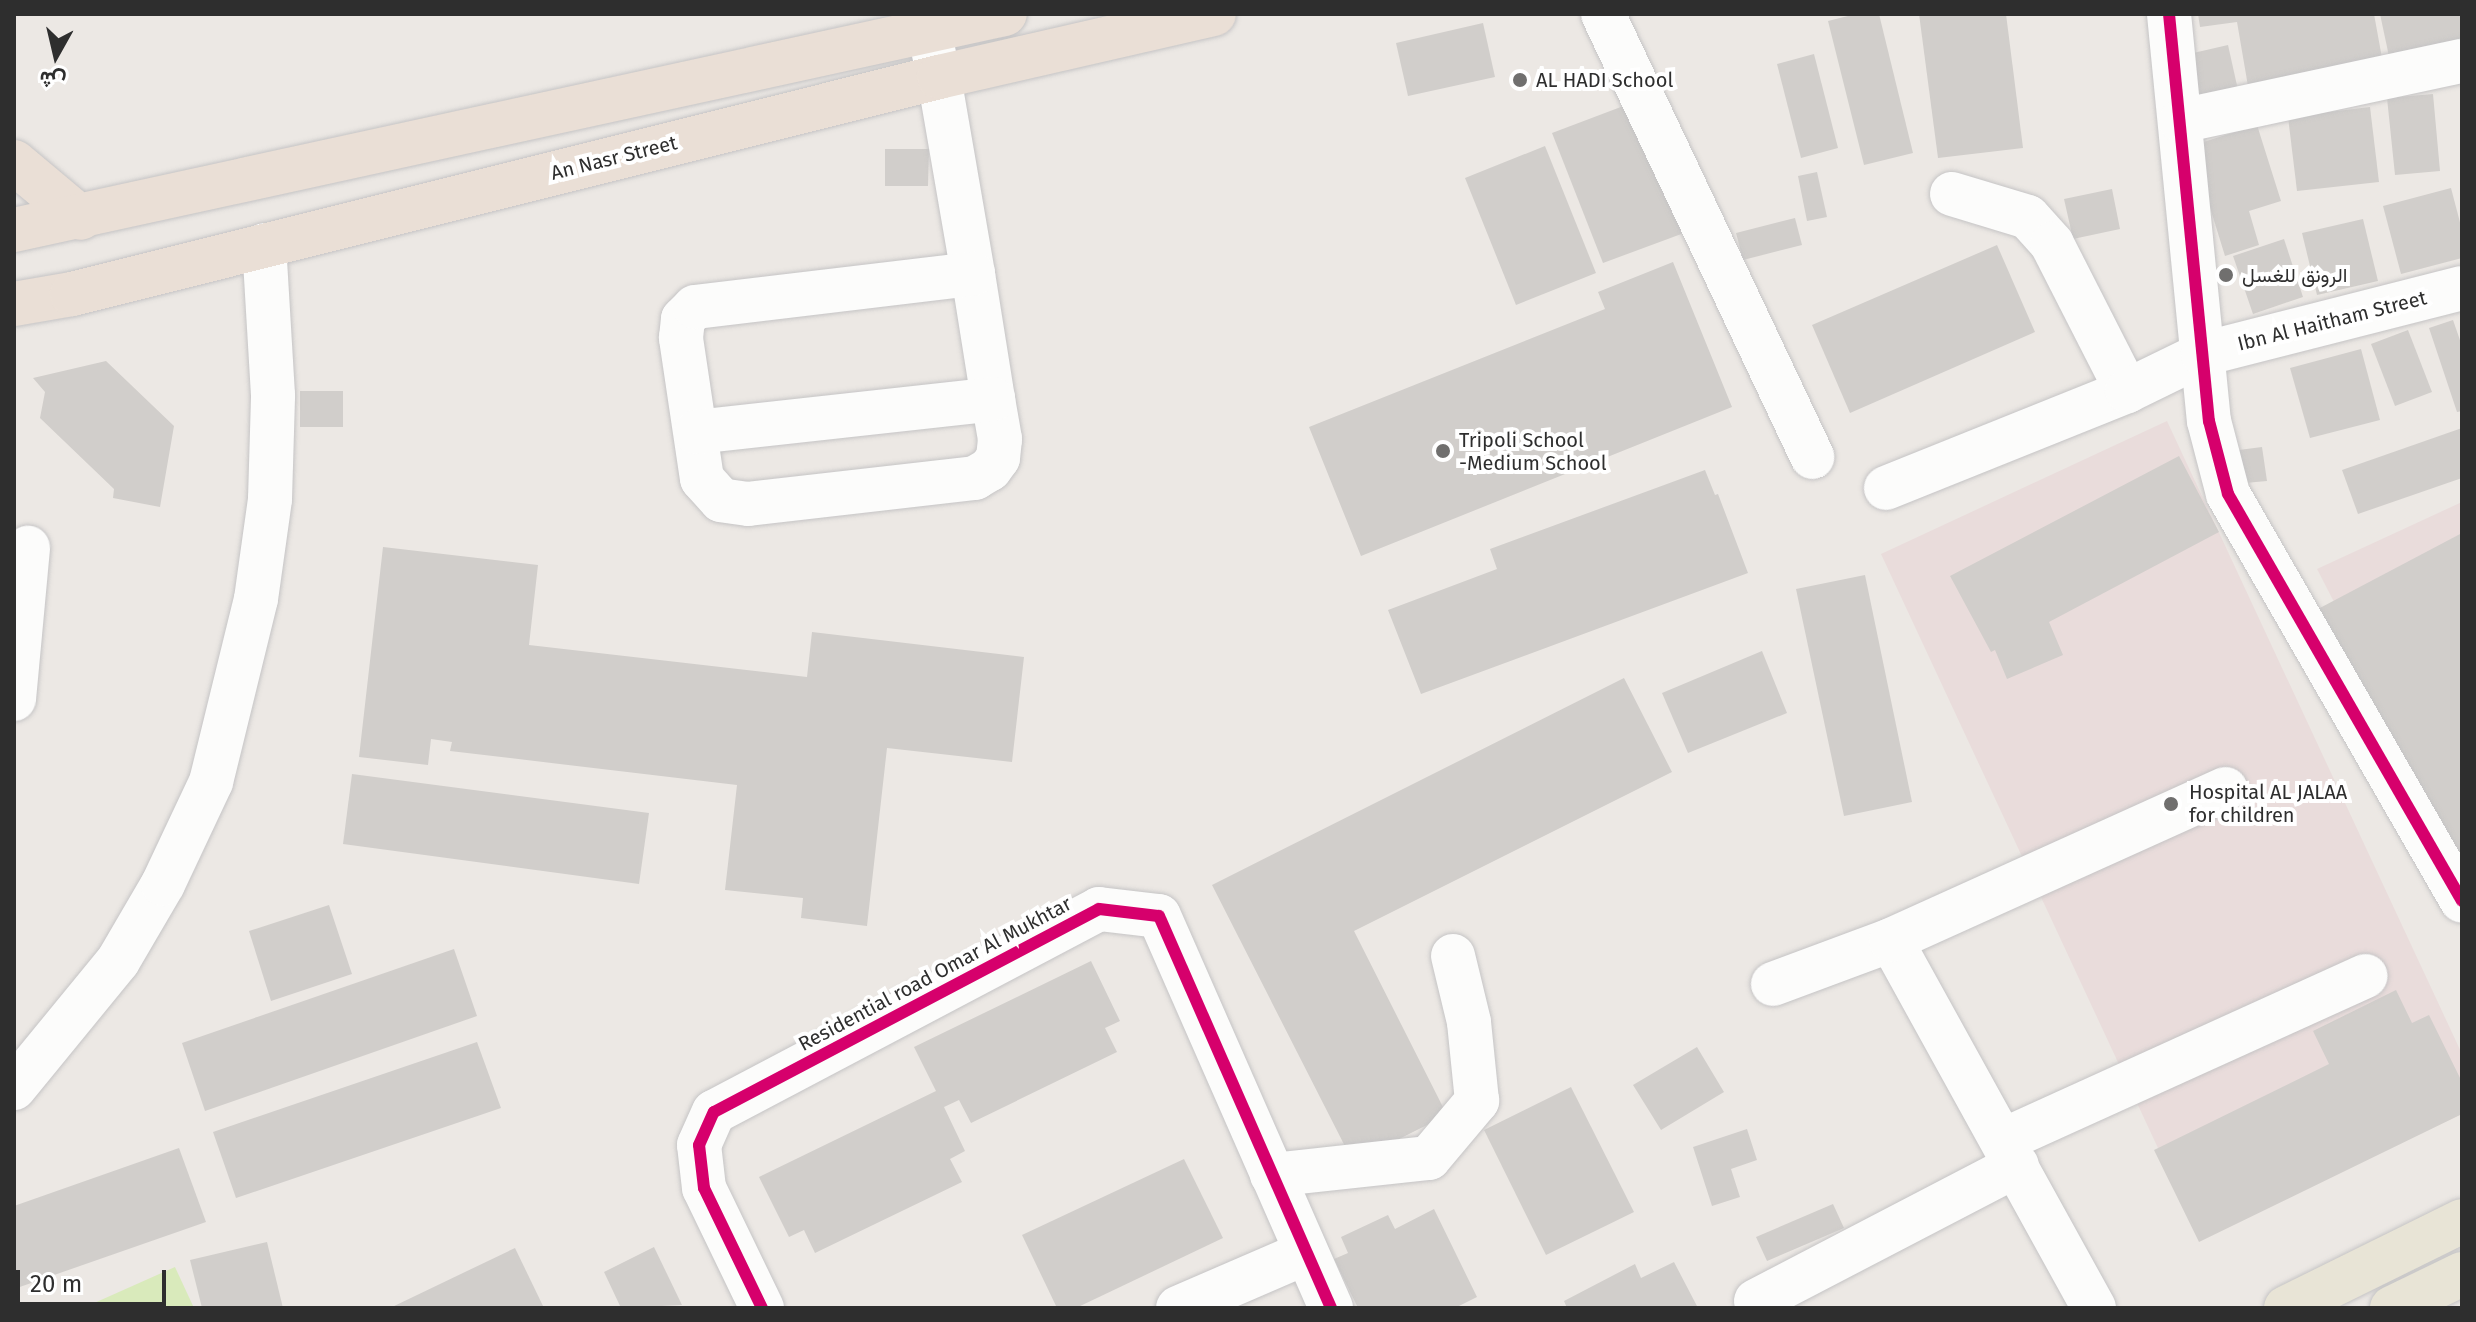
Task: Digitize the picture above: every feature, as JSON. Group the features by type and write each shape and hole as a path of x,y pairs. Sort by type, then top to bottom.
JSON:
{"highway":[{"path":"14,230 81,218 1005,14"},
{"name":"An Nasr Street","path":"14,304 72,294 939,77 1214,14"},
{"path":"14,162 81,218"}],"main road":[{"path":"2286,1308 2462,1221"},
{"path":"2392,1308 2462,1274"}],"street":[{"path":"1603,14 1812,457"},
{"path":"2169,14 2209,421 2228,494 2462,901"},
{"path":"929,31 939,77 973,274 1000,439 998,458 990,469 975,478 748,504 721,500 702,479 681,338 683,319 695,307 973,274"},
{"path":"2181,121 2462,61"},
{"path":"1952,194 2028,217 2052,244 2127,391"},
{"path":"14,1088 118,961 163,884 211,782 256,599 270,499 273,395 264,245"},
{"name":"Ibn Al Haitham Street","path":"1886,488 2127,391 2203,354 2462,288"},
{"path":"696,432 993,399"},
{"path":"14,699 28,548"},
{"path":"1773,984 1891,940 2225,789"},
{"name":"Residential road Omar Al Mukhtar","path":"762,1308 704,1188 699,1145 714,1112 1099,909 1159,916 1331,1308"},
{"path":"1891,940 2011,1152 2094,1308"},
{"path":"1272,1175 1429,1158 1477,1101 1469,1022 1453,956"},
{"path":"1756,1301 2011,1152 2366,976"},
{"path":"1178,1308 1305,1253"}],"shaded area":[{"name":"Hospital AL JALAA for children","path":"2167,421 2462,1054 2462,1114 2199,1236 1881,554"},
{"path":"2462,502 2462,850 2317,569"}],"green space":[{"path":"175,1267 194,1308 83,1308"}],"building":[{"path":"1856,14 1879,14 1913,153 1864,165 1828,21"},
{"path":"1919,14 2006,14 2023,148 1938,158"},
{"path":"2198,14 2374,14 2384,69 2249,92 2237,22 2200,27"},
{"path":"2380,14 2462,14 2462,46 2390,61"},
{"path":"1483,23 1495,77 1408,96 1396,43"},
{"path":"2228,45 2240,99 2202,108 2189,54"},
{"path":"1814,54 1838,148 1801,158 1777,64"},
{"path":"2433,94 2440,171 2395,175 2387,98"},
{"path":"1634,102 1684,233 1603,263 1552,133"},
{"path":"2370,107 2379,182 2297,191 2288,117"},
{"path":"2257,125 2281,201 2249,211 2259,245 2225,256 2191,146"},
{"path":"1545,146 1596,273 1516,305 1465,178"},
{"path":"885,149 929,149 928,186 885,186"},
{"path":"1817,172 1827,217 1807,221 1798,176"},
{"path":"2451,188 2462,230 2462,258 2401,274 2383,206"},
{"path":"2112,189 2120,229 2073,239 2064,199"},
{"path":"1795,218 1802,245 1743,260 1736,233"},
{"path":"2363,219 2378,281 2317,295 2302,233"},
{"path":"2284,239 2303,297 2253,314 2233,256"},
{"path":"1997,245 2035,332 1850,413 1812,325"},
{"path":"1673,262 1732,407 1361,556 1309,427 1605,309 1598,292"},
{"path":"2453,320 2462,346 2462,411 2457,412 2429,328"},
{"path":"2408,330 2432,392 2395,406 2371,344"},
{"path":"2361,349 2380,420 2310,438 2290,368"},
{"path":"106,361 174,426 160,507 113,498 114,489 40,418 45,392 33,378"},
{"path":"300,391 343,391 343,427 300,427"},
{"path":"2462,428 2462,478 2358,514 2342,470"},
{"path":"2262,447 2267,481 2234,484 2231,451"},
{"path":"2179,456 2219,532 2049,622 2063,655 2007,679 1995,650 1991,652 1950,576"},
{"path":"1705,470 1715,495 1718,494 1748,573 1421,694 1388,610 1497,569 1490,549"},
{"path":"2462,533 2462,883 2318,609"},
{"path":"383,547 538,565 529,645 807,677 812,632 1024,657 1012,762 887,748 867,926 801,918 803,898 725,890 737,785 450,751 452,742 431,739 428,765 359,757"},
{"path":"1865,575 1912,802 1844,816 1796,589"},
{"path":"1762,651 1787,713 1688,753 1662,693"},
{"path":"1624,678 1672,772 1354,931 1447,1115 1353,1162 1212,885"},
{"path":"352,774 649,813 639,884 343,844"},
{"path":"329,905 352,974 271,1001 249,931"},
{"path":"454,949 477,1016 205,1111 182,1043"},
{"path":"1091,961 1120,1021 1105,1028 1117,1052 971,1123 959,1100 944,1107 965,1151 950,1159 962,1182 815,1253 804,1230 789,1237 759,1177 936,1091 914,1047"},
{"path":"2396,990 2412,1023 2429,1015 2462,1082 2462,1114 2199,1242 2154,1150 2329,1064 2313,1031"},
{"path":"477,1042 501,1108 236,1198 213,1132"},
{"path":"1697,1047 1724,1092 1661,1130 1633,1085"},
{"path":"1571,1087 1634,1212 1546,1255 1484,1130"},
{"path":"1747,1129 1757,1160 1731,1169 1740,1197 1712,1206 1693,1147"},
{"path":"179,1148 206,1222 14,1289 14,1206"},
{"path":"1184,1159 1223,1238 1076,1308 1057,1308 1022,1235"},
{"path":"1833,1204 1844,1228 1767,1261 1756,1237"},
{"path":"1434,1209 1477,1297 1455,1308 1358,1308 1334,1259 1348,1253 1341,1237 1388,1215 1395,1229"},
{"path":"267,1242 283,1308 202,1308 190,1260"},
{"path":"654,1247 682,1305 621,1308 604,1272"},
{"path":"515,1248 544,1308 390,1308"},
{"path":"1674,1262 1698,1308 1567,1308 1564,1301 1635,1264 1641,1278"}],"cycle path":[{"path":"2169,14 2209,421 2228,494 2462,901"},
{"path":"762,1308 704,1188 699,1145 714,1112 1099,909 1159,916 1331,1308"}],"place":[{"name":"AL HADI School","path":"1520,80"},
{"name":"الرونق للغسل","path":"2226,275"},
{"name":"Tripoli School -Medium School","path":"1443,451"},
{"name":"Hospital AL JALAA for children","path":"2171,804"}]}
